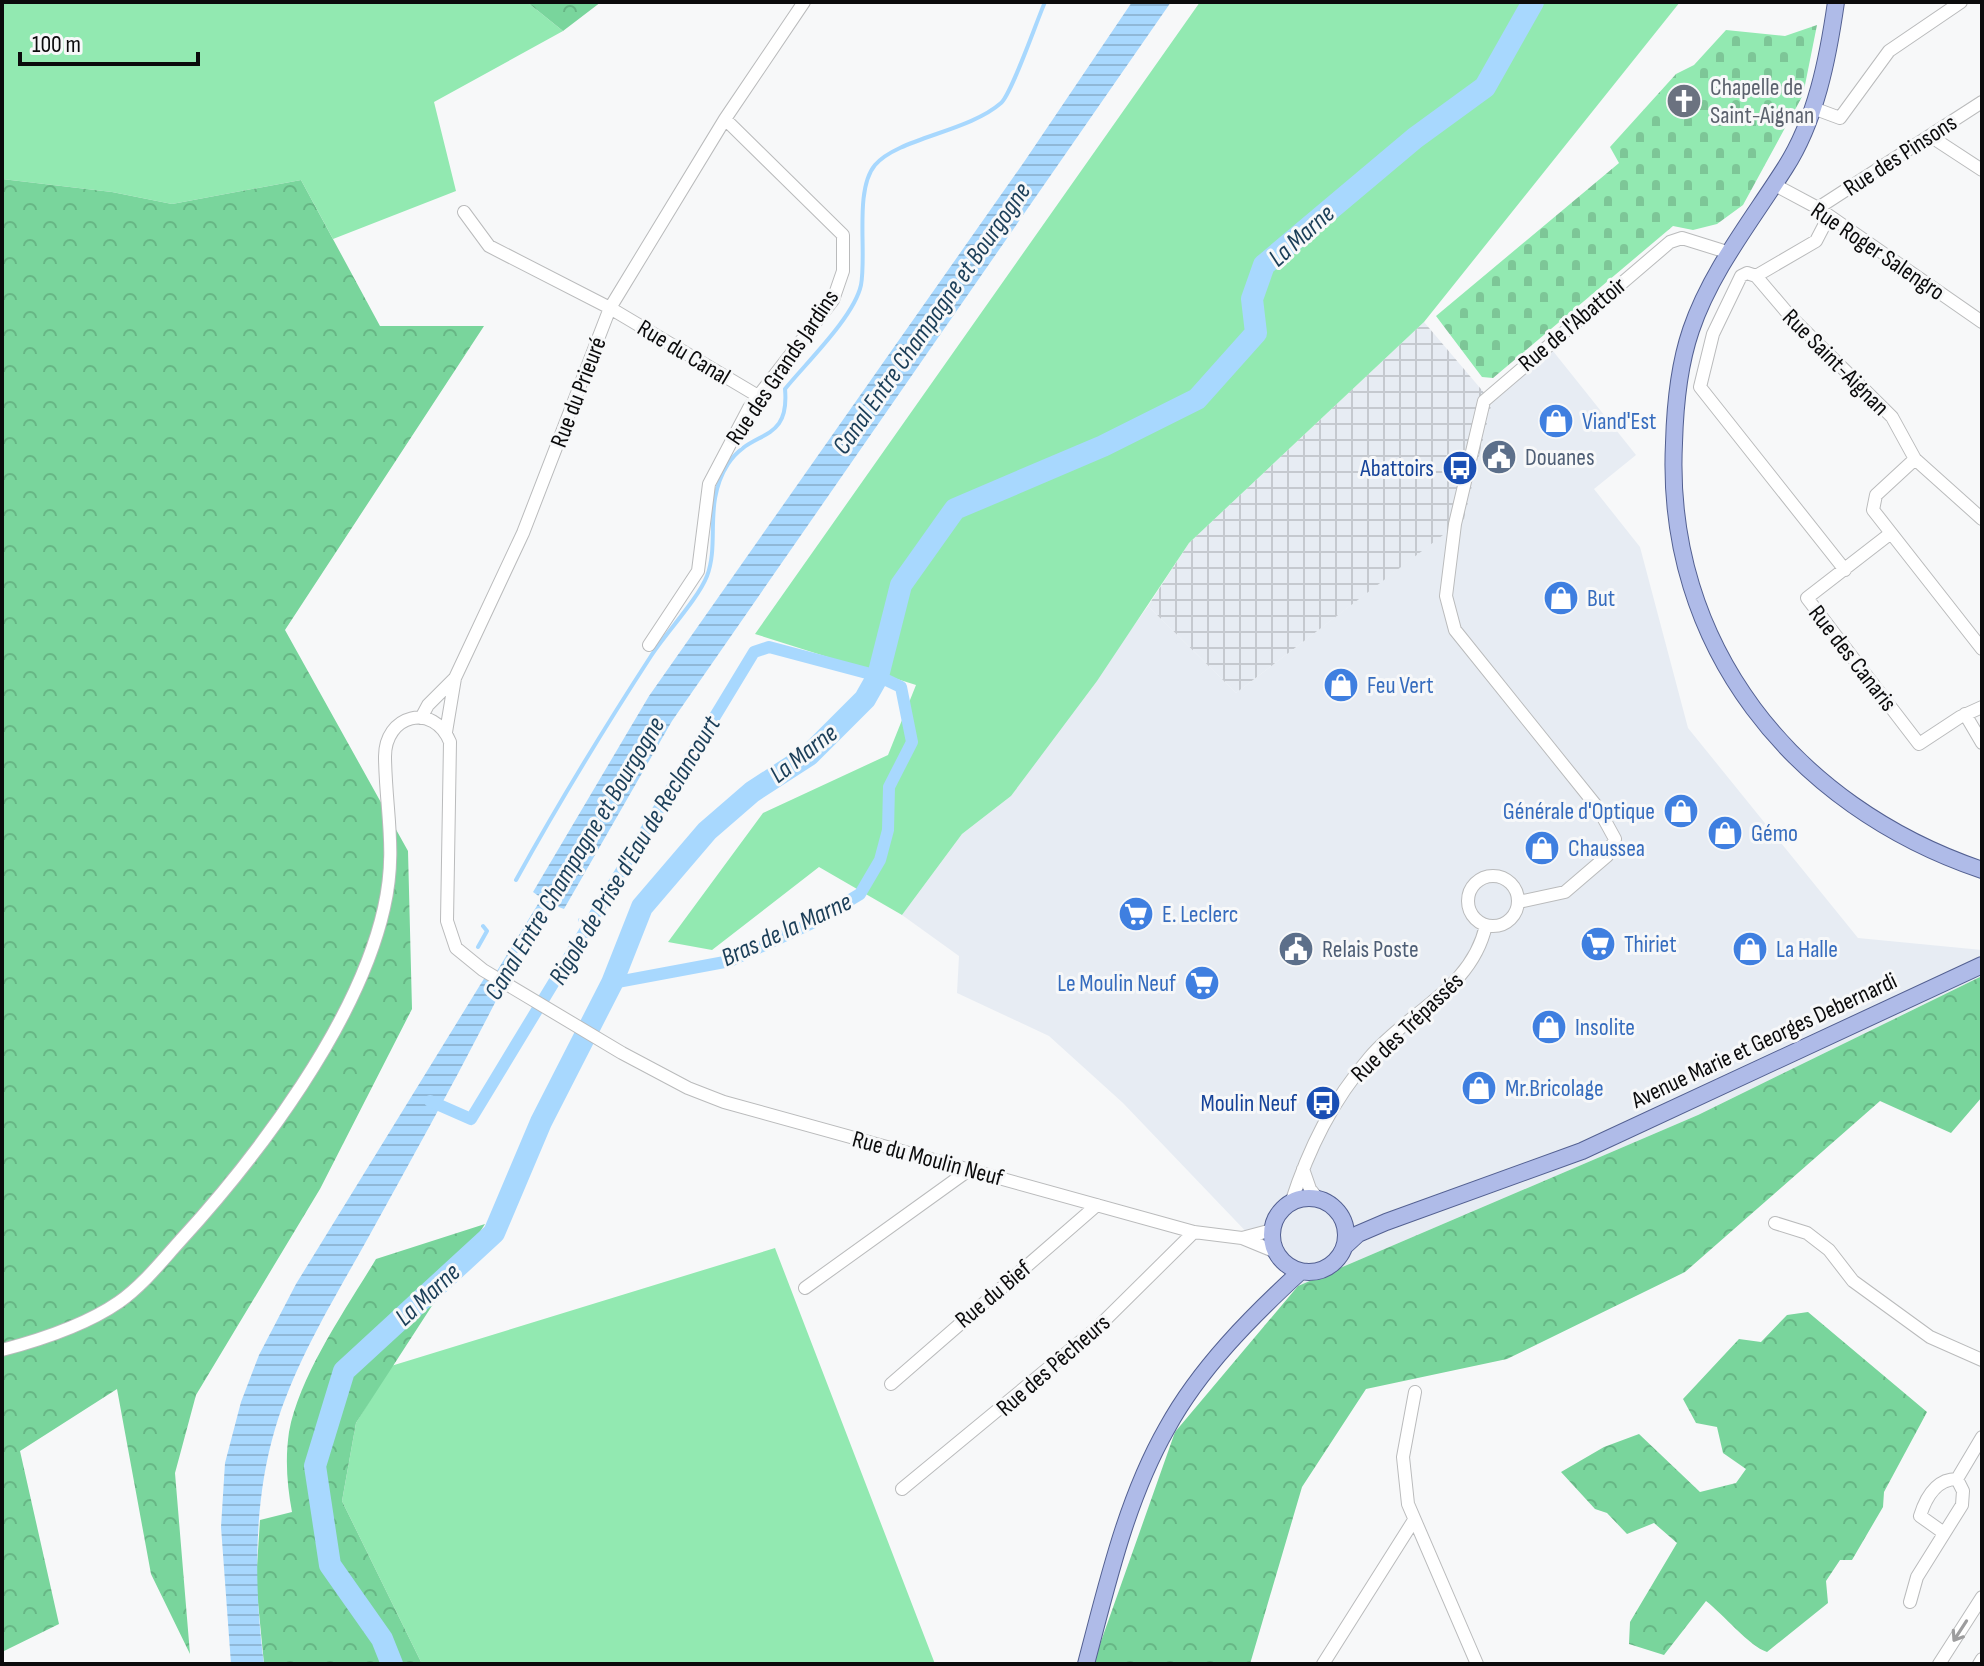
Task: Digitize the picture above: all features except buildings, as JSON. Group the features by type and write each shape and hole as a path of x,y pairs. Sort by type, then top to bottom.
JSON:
{"main road":[{"path":"1836,2 1813,108 1786,167 1730,253 1690,332 1674,432 1672,474 1678,543 1700,618 1739,690 1808,767 1841,794 1902,833 1982,870"},
{"name":"Avenue Marie et Georges Debernardi","path":"1345,1246 1358,1234 1386,1222 1582,1151 1982,965"},
{"path":"1266,1304 1280,1257 1272,1230 1275,1219 1291,1203 1318,1199 1328,1202 1342,1217 1345,1246 1333,1264 1323,1270 1301,1271 1280,1257"},
{"name":"Avenue Marie et Georges Debernardi","path":"1342,1217 1364,1222 1386,1222"},
{"path":"1086,1664 1126,1525 1155,1450 1192,1390 1266,1304 1301,1271"}],"street":[{"name":"Rue du Prieuré","path":"549,1009 481,969 456,948 447,921 452,760 446,732 455,678 523,533 610,308 725,119 804,2"},
{"path":"1813,108 1840,118 1889,51 1961,2"},
{"name":"Rue des Pinsons","path":"1824,212 1982,102"},
{"name":"Rue des Grands Jardins","path":"649,645 698,571 709,484 758,396 833,300 843,271 843,235 725,119"},
{"path":"1930,136 1982,170"},
{"name":"Rue Roger Salengro","path":"1773,184 1824,212 1982,322"},
{"name":"Rue du Canal","path":"464,212 489,246 610,308 758,396"},
{"path":"1824,212 1816,241 1756,276 1747,273 1741,276 1713,334 1700,387 1845,570"},
{"name":"Rue de l'Abattoir","path":"1519,902 1565,892 1607,856 1615,839 1598,808 1455,630 1446,596 1455,524 1484,401 1670,242 1682,238 1730,253"},
{"name":"Rue Saint-Aignan","path":"1756,276 1790,316 1892,417 1915,459 1982,519"},
{"path":"1915,459 1876,495 1873,510 1982,649"},
{"name":"Rue des Canaris","path":"1891,533 1807,598 1919,744 1965,714 1982,707"},
{"name":"Rue du Prieuré","path":"2,1350 102,1312 136,1287 227,1185 310,1070 348,1004 379,928 393,854 385,766 386,740 395,725 410,718 421,718 428,705 455,678"},
{"path":"1965,714 1982,743"},
{"path":"421,718 446,732"},
{"path":"1496,875 1506,878 1518,893 1516,913 1507,922 1486,925 1469,908 1469,892 1479,879 1496,875"},
{"name":"Rue des Trépassés","path":"1291,1203 1317,1133 1352,1079 1411,1018 1456,984 1469,967 1486,925"},
{"name":"Rue du Moulin Neuf","path":"549,1009 622,1053 688,1088 724,1102 1194,1232 1242,1238 1280,1257"},
{"path":"1303,1169 1310,1189 1318,1199"},
{"path":"805,1288 969,1170"},
{"name":"Rue du Bief","path":"891,1384 1097,1205"},
{"path":"1775,1223 1807,1233 1829,1250 1853,1281 1920,1331 1982,1360"},
{"name":"Rue du Moulin Neuf","path":"1242,1238 1272,1230"},
{"name":"Rue des Pêcheurs","path":"902,1489 1097,1328 1194,1232"},
{"path":"1415,1392 1403,1457 1405,1488 1414,1520 1477,1664"},
{"path":"1957,1479 1982,1437"},
{"path":"1944,1533 1920,1516 1936,1486 1945,1479 1957,1479"},
{"path":"1910,1602 1917,1577 1962,1505 1963,1491 1957,1479"},
{"path":"1323,1664 1414,1520"},
{"path":"1939,1664 1982,1597"}],"shaded area":[{"path":"1424,322 1492,402 1464,519 1236,693 1148,606 1189,543"},
{"path":"1553,351 1636,455 1594,489 1640,547 1688,728 1858,938 1982,950 1982,976 1698,1115 1298,1286 1123,1103 1049,1036 957,993 959,956 902,915 962,834 1011,796 1148,606 1236,693 1463,519 1492,402"}],"green space":[{"path":"2,2 527,2 563,31 434,102 456,191 333,239 301,180 172,204 112,192 2,179"},
{"path":"527,2 601,2 563,31"},
{"path":"1200,2 1680,2 1424,322 1189,543 1097,681 1011,796 962,834 902,915 819,867 712,950 668,942 763,813 888,755 916,685 755,634"},
{"path":"1817,25 1803,95 1743,205 1717,224 1693,230 1673,226 1493,378 1482,377 1436,316 1619,163 1610,147 1676,74 1694,65 1726,30 1785,36"},
{"path":"2,179 112,192 172,204 301,180 380,326 484,326 285,630 408,851 412,1009 320,1189 196,1395 175,1473 190,1654 151,1574 117,1389 20,1451 59,1624 2,1652"},
{"path":"1982,976 1982,1097 1951,1133 1880,1101 1685,1272 1507,1359 1366,1389 1302,1487 1250,1664 1093,1664 1175,1432 1298,1286 1698,1115"},
{"path":"485,1224 356,1423 342,1501 422,1664 264,1664 256,1582 260,1520 292,1512 287,1472 289,1432 313,1365 376,1259"},
{"path":"775,1248 935,1664 422,1664 342,1501 356,1423 391,1366"},
{"path":"1808,1312 1927,1412 1884,1492 1883,1507 1852,1560 1840,1560 1826,1581 1828,1603 1767,1652 1745,1637 1706,1601 1664,1655 1629,1644 1630,1622 1677,1543 1654,1523 1627,1534 1607,1513 1595,1509 1561,1472 1604,1447 1639,1434 1700,1492 1736,1483 1746,1469 1723,1453 1717,1427 1696,1423 1683,1399 1739,1339 1761,1342 1787,1315"}],"water":[{"name":"Canal Entre Champagne et Bourgogne","path":"1132,2 1171,2 672,721 564,909 548,903 499,983 503,987 487,1019 316,1331 283,1404 268,1457 259,1516 258,1606 264,1664 231,1664 221,1527 225,1463 241,1402 259,1355 296,1284 485,977 492,979 538,904 540,897 533,892 649,696 1024,162"}],"waterway":[{"path":"516,880 657,647 703,585 711,563 716,493 728,464 747,445 775,428 785,407 785,389 828,339 857,298 862,272 865,190 875,165 900,148 971,121 1001,103 1018,71 1045,2"},
{"name":"La Marne","path":"392,1664 382,1639 330,1565 315,1466 344,1371 494,1233 541,1122 612,983 642,907 707,831 752,792 809,755 865,699 878,676 901,585 955,509 1103,446 1197,399 1256,333 1252,299 1264,265 1415,138 1485,87 1533,2"},
{"name":"Rigole de Prise d'Eau de Reclancourt","path":"430,1101 471,1119 754,652 769,647 878,676 901,687 912,742 889,787 888,830 880,860 860,894 812,923 730,961 612,983"},
{"name":"Rigole de Prise d'Eau de Reclancourt","path":"580,920 591,925"},
{"path":"478,947 487,931 483,926"}],"place":[{"name":"Chapelle de Saint-Aignan","path":"1684,101"},
{"name":"Viand'Est","path":"1556,421"},
{"name":"Douanes","path":"1499,457"},
{"name":"Abattoirs","path":"1460,468"},
{"name":"But","path":"1561,598"},
{"name":"Feu Vert","path":"1341,685"},
{"name":"Générale d'Optique","path":"1681,811"},
{"name":"Gémo","path":"1725,833"},
{"name":"Chaussea","path":"1542,848"},
{"name":"E. Leclerc","path":"1136,914"},
{"name":"Thiriet","path":"1598,944"},
{"name":"Relais Poste","path":"1296,949"},
{"name":"La Halle","path":"1750,949"},
{"name":"Le Moulin Neuf","path":"1202,983"},
{"name":"Insolite","path":"1549,1027"},
{"name":"Mr.Bricolage","path":"1479,1088"},
{"name":"Moulin Neuf","path":"1323,1103"}],"water label":[{"name":"Bras de la Marne","path":"786,929"}]}
